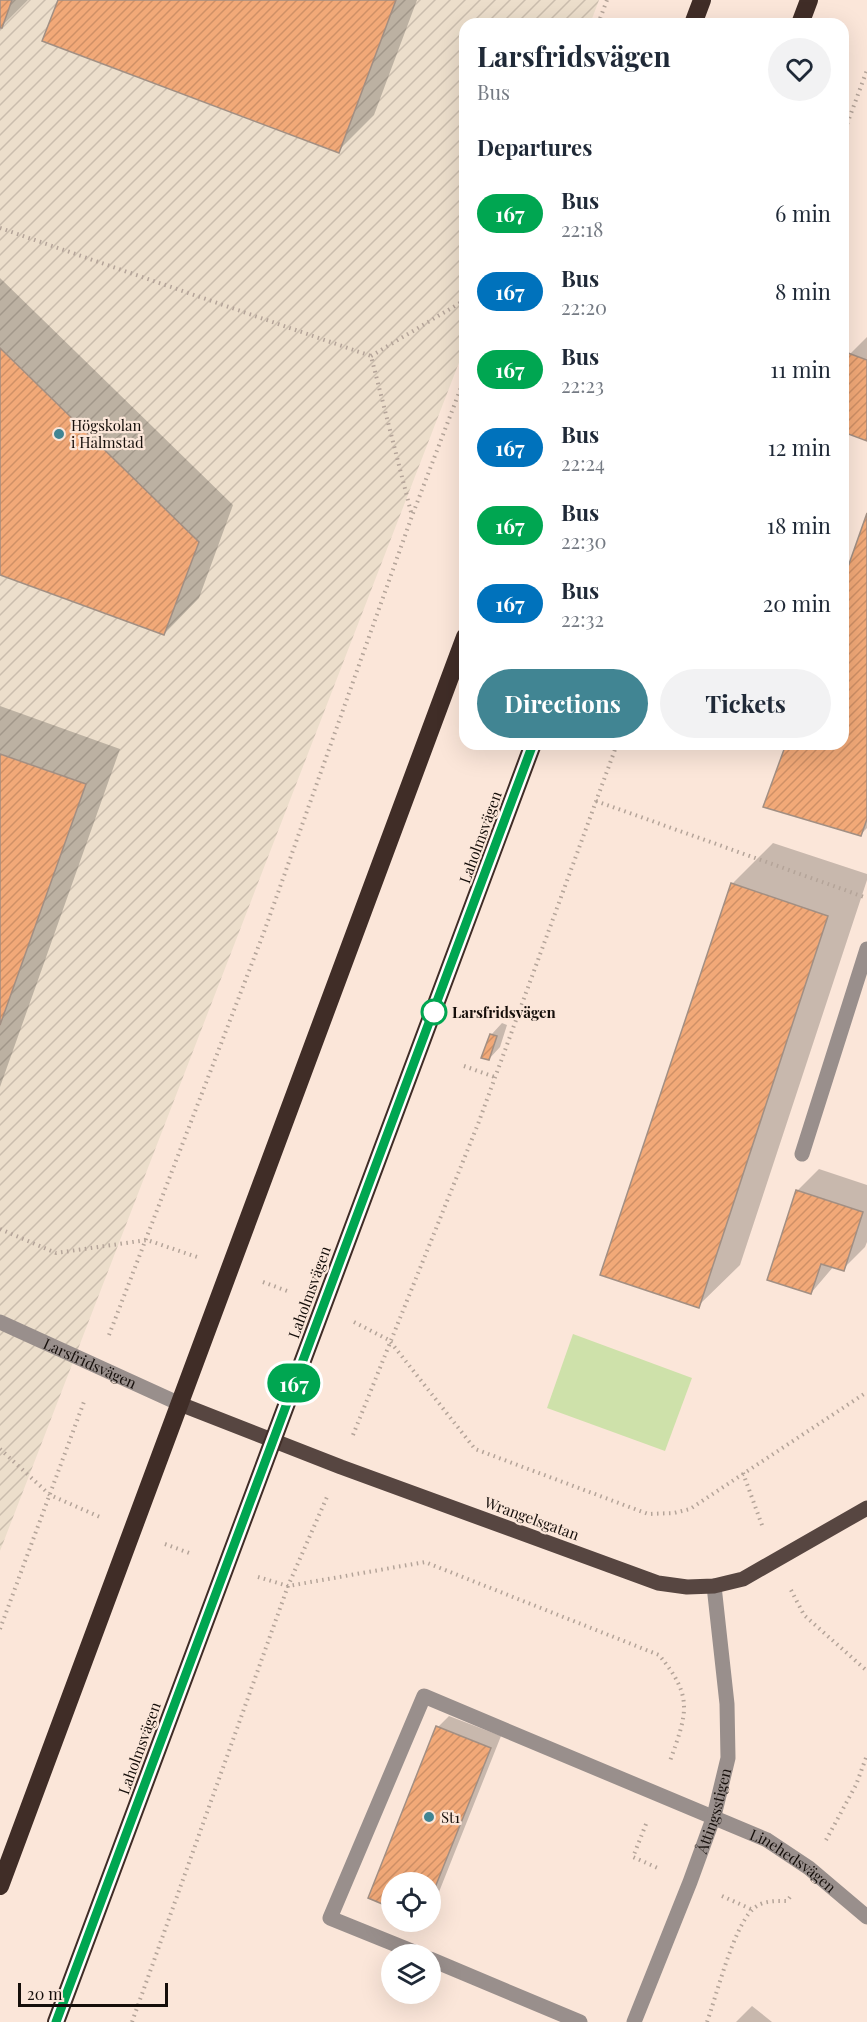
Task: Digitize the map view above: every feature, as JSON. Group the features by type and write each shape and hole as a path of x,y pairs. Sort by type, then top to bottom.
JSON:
{"highway":[{"path":"695,18 702,0"},
{"path":"802,18 809,0"},
{"path":"0,1886 459,653"},
{"name":"Laholmsvägen","path":"56,2022 531,750"}],"main road":[{"name":"Wrangelsgatan","path":"180,1404 341,1467 658,1583 687,1587 714,1586 743,1579 867,1508"}],"street":[{"path":"802,1154 867,949"},
{"name":"Larsfridsvägen","path":"0,1322 180,1404"},
{"name":"Åttingsstigen","path":"634,2022 714,1816 728,1758 727,1704 714,1586"},
{"name":"Linehedsvägen","path":"394,1944 330,1918 424,1696 767,1839 810,1868 867,1917"},
{"path":"441,1964 580,2022"}],"path":[{"path":"600,18 607,0"},
{"path":"849,119 867,70"},
{"path":"0,228 371,356 459,304"},
{"path":"371,356 412,516"},
{"path":"0,1629 97,1366 264,932 412,516 459,393"},
{"path":"132,2022 288,1586 341,1467 389,1340 495,1077 615,750"},
{"path":"596,801 867,898"},
{"path":"464,1066 495,1077"},
{"path":"389,1340 475,1449 648,1514 674,1513 690,1509 867,1392"},
{"path":"0,1449 50,1495 225,1568 288,1586 425,1562 659,1655 677,1677 684,1700 685,1720 633,1857 753,1910"},
{"path":"707,2022 737,1938 753,1910 769,1901 787,1900 810,1868 856,1785 867,1755"}],"shaded area":[{"path":"0,0 599,0 592,18 459,18 459,363 0,1551"}],"green space":[{"path":"573,1334 692,1378 665,1451 547,1408"}],"building":[{"path":"0,0 12,0 2,28 0,28"},
{"path":"58,0 396,0 339,153 42,41"},
{"name":"Högskolan i Halmstad","path":"0,348 199,542 164,635 0,575"},
{"path":"849,353 867,360 867,441 849,434"},
{"path":"867,513 867,819 861,836 763,807 784,750 849,750 849,564"},
{"path":"0,754 86,784 0,1025"},
{"path":"731,883 828,916 699,1308 600,1275"},
{"path":"490,1034 497,1036 489,1060 481,1058"},
{"path":"796,1190 863,1212 844,1271 821,1264 811,1294 767,1280"},
{"path":"436,1726 491,1748 441,1873 381,1872 381,1903 368,1898"}],"bus line":[{"name":"167","path":"56,2022 531,750"}],"place":[{"name":"Högskolan i Halmstad","path":"59,434"},
{"name":"Larsfridsvägen","path":"434,1012"},
{"name":"St1","path":"429,1817"}]}
